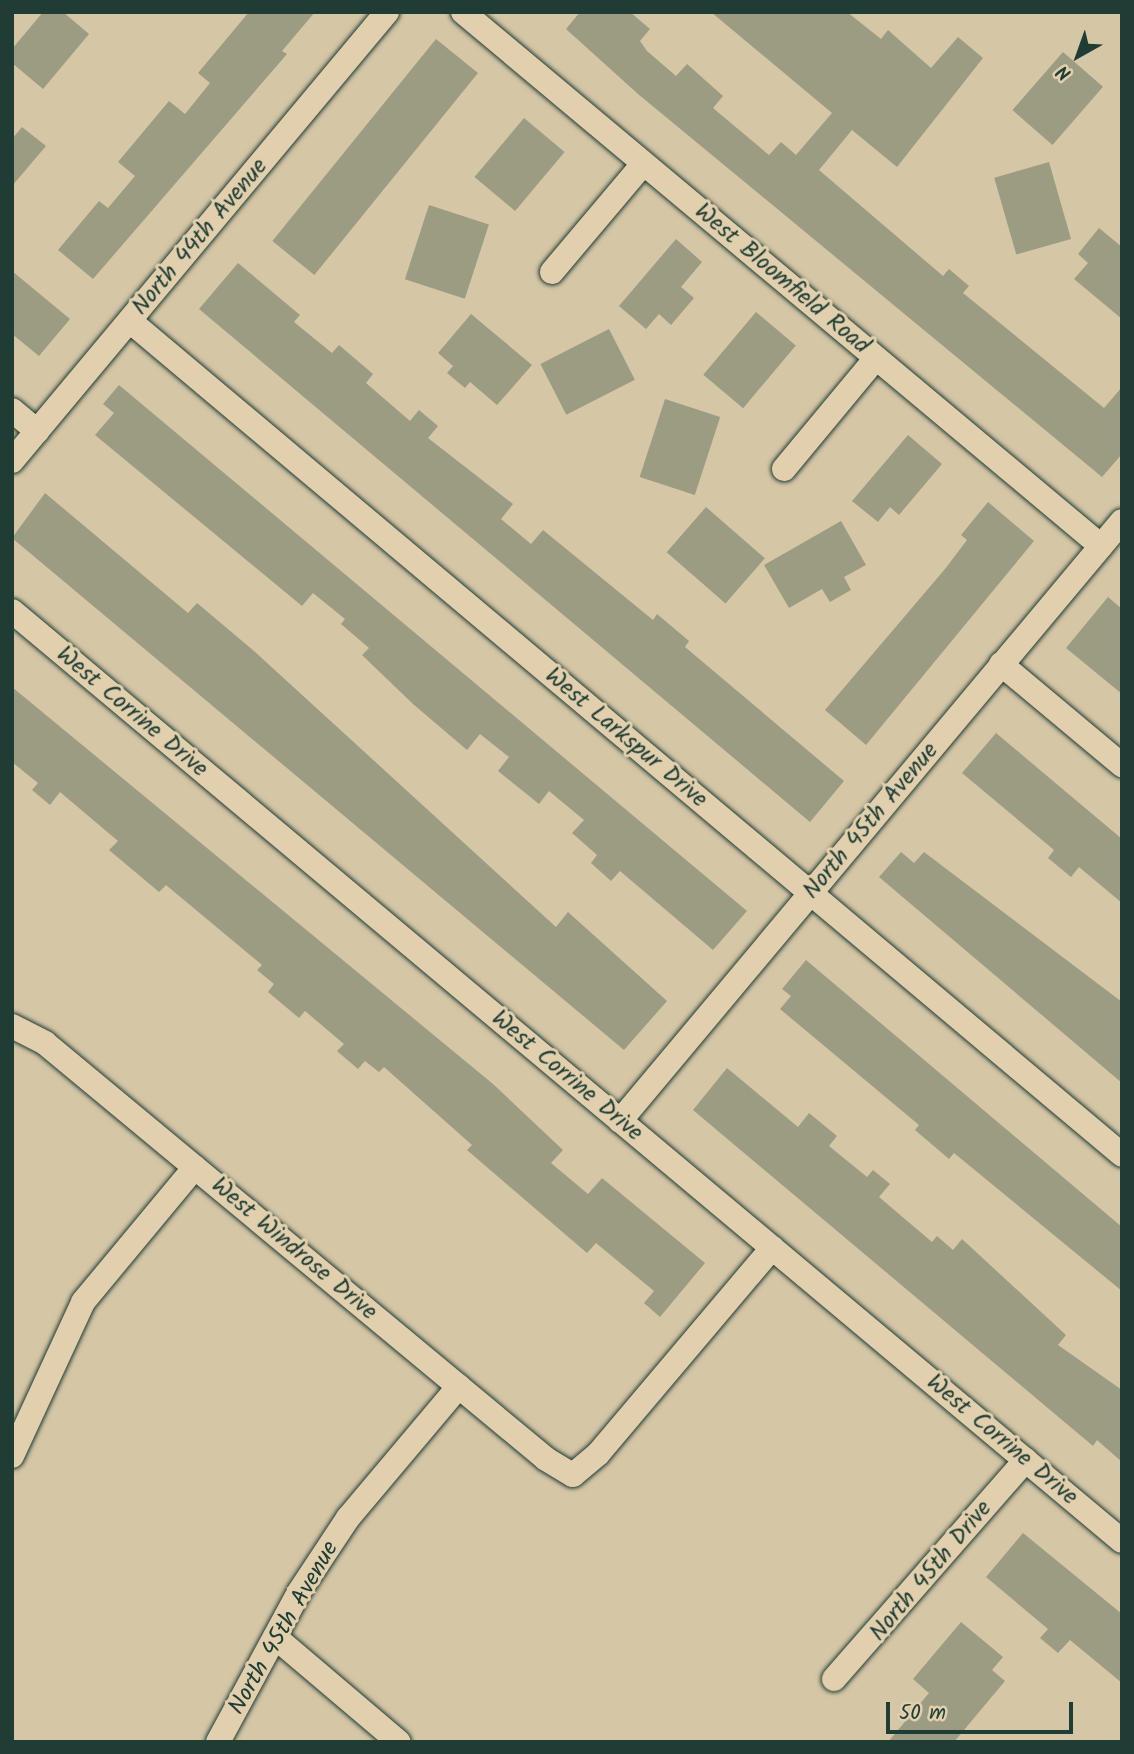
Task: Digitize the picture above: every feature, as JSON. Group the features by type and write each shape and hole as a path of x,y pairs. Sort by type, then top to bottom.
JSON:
{"street":[{"name":"North 44th Avenue","path":"12,461 387,12"},
{"name":"West Bloomfield Road","path":"463,12 1101,546"},
{"path":"552,272 643,164"},
{"name":"West Larkspur Drive","path":"130,321 1122,1155"},
{"path":"784,469 876,358"},
{"path":"12,410 37,431"},
{"name":"North 45th Avenue","path":"620,1121 1122,521"},
{"name":"West Corrine Drive","path":"12,611 1122,1541"},
{"path":"1001,664 1122,765"},
{"name":"West Windrose Drive","path":"12,1026 45,1043 458,1386 573,1475 598,1454 772,1248"},
{"path":"12,1456 83,1302 195,1167"},
{"name":"North 45th Avenue","path":"218,1742 275,1637 348,1518 458,1386"},
{"name":"North 45th Drive","path":"834,1679 1026,1460"},
{"path":"275,1637 399,1742"}],"building":[{"path":"43,12 63,12 89,34 43,89 12,63 12,49"},
{"path":"249,12 315,12 282,51 287,54 93,279 58,250 99,201 108,208 135,176 118,162 169,101 185,114 210,83 198,73"},
{"path":"580,12 630,12 650,29 640,41 647,51 676,76 687,64 723,96 713,108 769,155 781,142 796,155 832,113 711,12 847,12 881,39 888,30 931,68 958,37 983,58 897,167 852,130 819,170 943,276 949,269 969,286 963,293 1104,408 1122,387 1122,454 1102,477 638,94 566,29"},
{"path":"436,39 478,73 314,275 272,241"},
{"path":"1063,52 1103,87 1052,145 1012,110"},
{"path":"524,118 565,152 515,211 475,177"},
{"path":"22,127 46,146 12,186 12,139"},
{"path":"1049,162 1071,239 1016,255 994,178"},
{"path":"429,205 489,224 465,299 405,279"},
{"path":"1099,228 1122,247 1122,319 1074,279 1088,263 1078,254"},
{"path":"676,239 702,262 681,287 694,298 671,325 659,314 646,329 619,306"},
{"path":"238,263 300,315 294,322 332,353 339,345 373,374 366,383 410,421 419,410 438,426 428,438 513,504 501,519 531,544 543,530 653,620 657,614 689,641 685,647 844,781 810,822 199,309"},
{"path":"12,271 70,319 39,356 12,334"},
{"path":"756,312 796,345 743,408 703,375"},
{"path":"471,314 532,365 497,405 470,382 465,388 447,373 453,366 438,353"},
{"path":"609,329 635,380 566,415 540,364"},
{"path":"119,385 747,911 713,950 620,871 611,881 591,863 597,855 572,833 584,820 549,791 539,804 498,771 509,757 480,734 467,750 413,704 362,655 369,648 341,624 345,619 313,593 302,606 95,435 114,413 103,404"},
{"path":"665,399 720,417 695,495 640,477"},
{"path":"908,435 942,464 899,515 890,507 878,522 852,501"},
{"path":"45,493 188,613 197,603 254,651 556,927 568,912 667,1001 624,1050 12,538"},
{"path":"988,502 1034,541 866,745 825,710 945,569 967,540 961,535"},
{"path":"706,507 765,558 726,603 667,552"},
{"path":"841,521 866,565 844,577 851,590 830,602 822,589 789,608 764,565"},
{"path":"1108,597 1122,609 1122,694 1066,648"},
{"path":"12,687 493,1084 563,1150 551,1163 588,1194 602,1178 705,1263 660,1317 644,1303 654,1291 596,1243 587,1253 467,1150 472,1145 384,1067 379,1072 365,1061 358,1069 337,1051 344,1044 305,1011 299,1018 268,992 274,984 257,970 262,965 166,885 159,892 109,850 118,841 60,792 50,805 32,790 38,783 12,762"},
{"path":"996,733 1122,839 1122,903 1079,867 1071,877 1048,858 1054,850 962,773"},
{"path":"901,852 914,863 924,852 1122,1002 1122,1083 879,877"},
{"path":"806,960 1122,1227 1122,1291 954,1153 949,1159 915,1130 919,1125 780,1009 791,996 782,989"},
{"path":"727,1068 798,1127 809,1113 837,1136 829,1146 867,1177 873,1170 890,1184 879,1197 932,1242 937,1236 953,1250 962,1239 1066,1335 1058,1345 1122,1390 1122,1462 1097,1440 1093,1446 693,1110"},
{"path":"1023,1533 1122,1614 1122,1683 1070,1640 1058,1653 1040,1638 1048,1629 986,1577"},
{"path":"961,1622 1003,1657 992,1670 1005,1681 954,1742 888,1742 929,1693 913,1679"}]}
